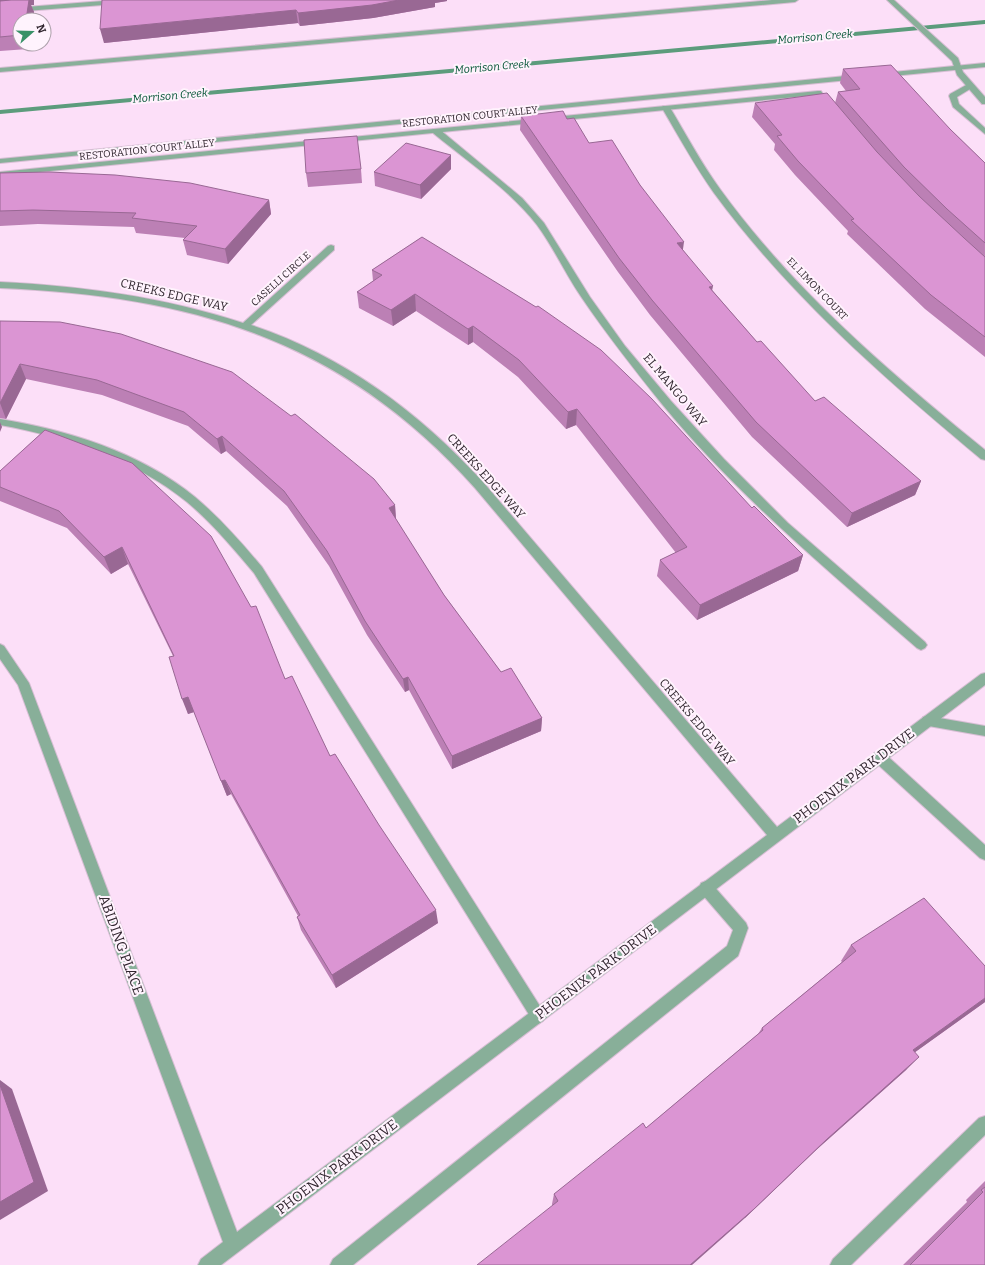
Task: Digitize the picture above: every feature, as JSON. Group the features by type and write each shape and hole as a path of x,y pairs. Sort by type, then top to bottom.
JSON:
{"street":[{"path":"0,11 68,3 141,0"},
{"path":"0,70 795,0"},
{"path":"890,0 954,60 960,73 985,102"},
{"path":"0,161 958,68 985,64"},
{"path":"971,86 953,96 956,105 985,132"},
{"name":"RESTORATION COURT ALLEY","path":"0,174 818,93 836,118"},
{"name":"EL LIMON COURT","path":"666,108 690,150 716,190 749,232 805,295 914,398 985,456"},
{"name":"EL MANGO WAY","path":"436,131 519,200 541,225 586,297 622,348 667,403 720,462 784,526 921,645"},
{"name":"CASELLI CIRCLE","path":"245,326 331,248"},
{"name":"CREEKS EDGE WAY","path":"0,285 30,285 89,290 201,312 245,326 296,347 345,372 398,407 447,450 480,484 776,835"},
{"path":"0,422 68,437 119,457 150,472 194,501 228,533 258,570 538,1016"},
{"name":"ABIDING PLACE","path":"0,649 23,683 233,1245"},
{"name":"PHOENIX PARK DRIVE","path":"207,1265 985,678"},
{"path":"928,721 985,731"},
{"path":"879,757 985,854"},
{"path":"340,1265 733,951 740,928 706,888"},
{"path":"839,1265 985,1124"}],"building":[{"path":"29,0 27,12 12,12 12,36 0,37 0,1"},
{"path":"102,0 399,0 372,5 298,13 296,10 100,29"},
{"path":"891,65 950,129 985,163 985,243 947,209 904,167 838,92 860,89 843,69"},
{"path":"827,93 877,152 919,196 985,257 985,337 931,295 851,220 854,219 798,161 777,136 782,135 755,103"},
{"path":"563,111 567,119 574,118 589,143 612,140 640,185 684,242 677,243 713,286 709,287 757,342 761,341 815,401 824,397 921,481 852,513 756,422 652,300 619,258 521,116"},
{"path":"357,136 361,169 306,173 304,140"},
{"path":"406,143 451,155 420,185 374,172"},
{"path":"49,172 115,175 190,183 269,200 225,249 183,240 197,226 132,218 136,213 33,210 0,211 0,173"},
{"path":"422,237 536,307 538,306 601,350 652,399 752,508 754,506 803,555 700,605 660,560 687,547 577,409 568,412 519,360 473,326 468,329 415,294 391,310 357,292 382,275 372,270"},
{"path":"0,321 60,322 121,334 232,372 291,416 295,414 374,479 395,505 389,508 444,595 501,672 511,668 542,718 452,756 408,677 403,679 365,621 327,551 284,491 222,436 217,439 184,412 97,380 20,364 0,403"},
{"path":"45,430 132,463 211,536 251,607 256,606 285,679 292,676 330,756 335,754 379,825 436,910 332,975 297,917 300,915 225,780 221,781 188,697 182,699 169,657 174,656 122,547 104,557 59,511 0,487 0,471"},
{"path":"924,898 985,966 985,998 913,1050 919,1057 826,1140 754,1209 690,1265 477,1265 558,1201 554,1194 643,1123 646,1128 763,1030 762,1028 856,951 851,945"},
{"path":"0,1085 34,1182 0,1202"},
{"path":"985,1187 985,1265 910,1265 983,1192 981,1190"}],"waterway":[{"name":"Morrison Creek","path":"0,112 985,22"}]}
